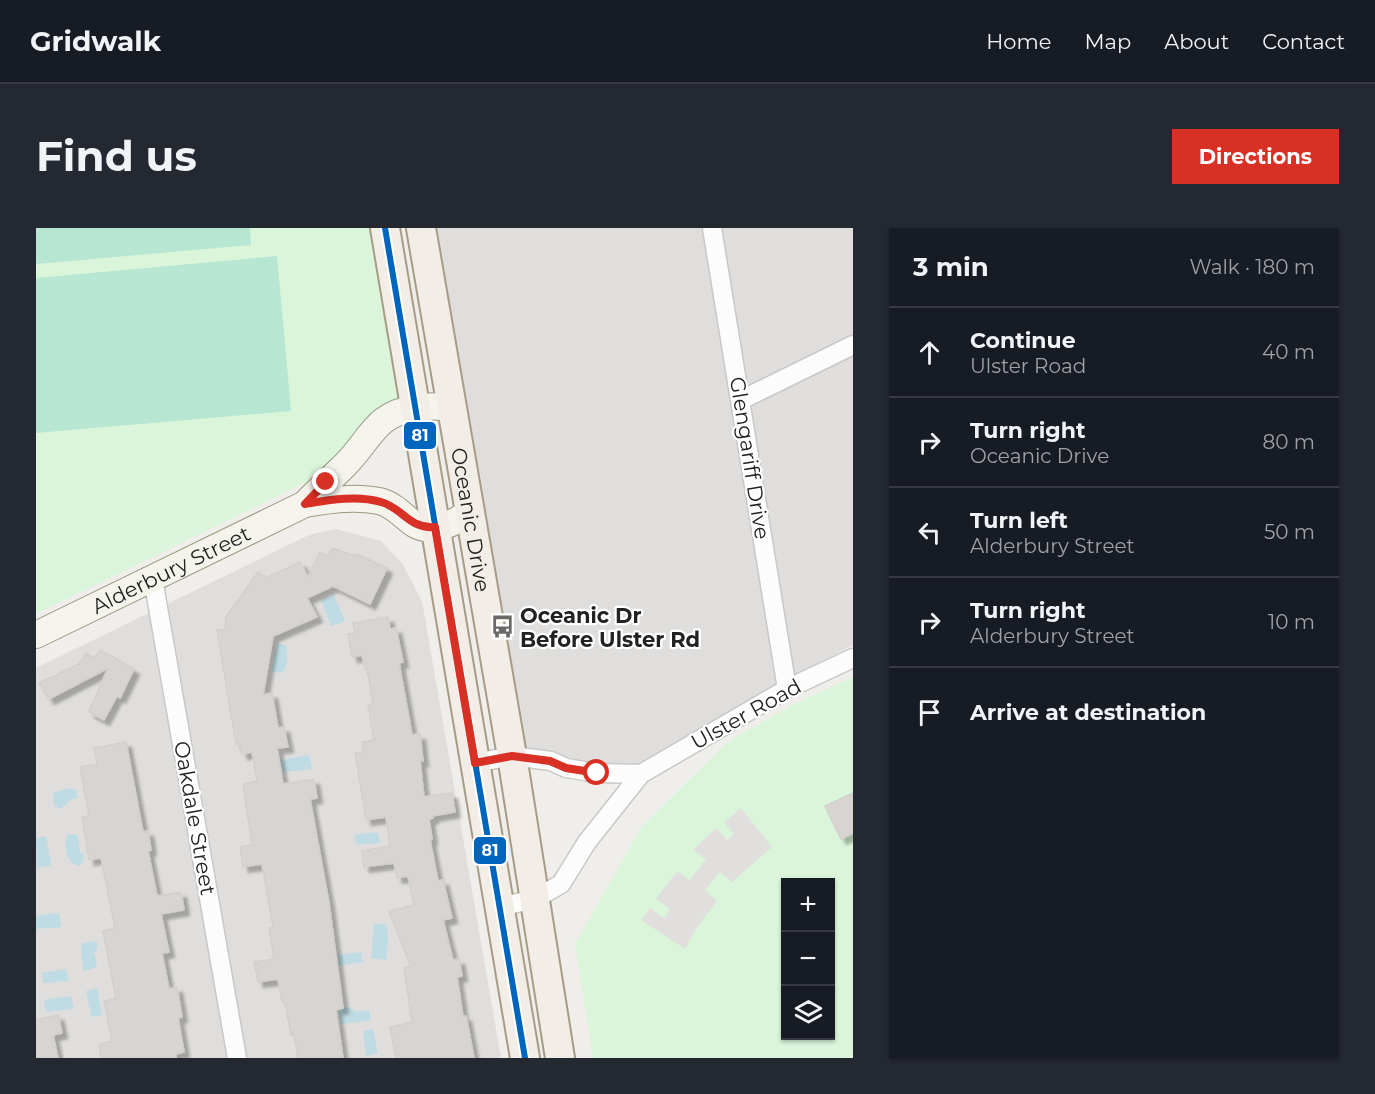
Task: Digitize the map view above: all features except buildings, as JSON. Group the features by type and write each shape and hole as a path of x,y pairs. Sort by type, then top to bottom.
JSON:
{"main road":[{"name":"Oceanic Drive","path":"385,228 525,1058"},
{"name":"Oceanic Drive","path":"421,228 512,756 560,1058"}],"street":[{"name":"Glengariff Drive","path":"712,228 787,689"},
{"path":"741,400 853,345"},
{"name":"Alderbury Street","path":"305,504 345,465 374,427 383,419 394,413 415,408 442,406 452,409"},
{"name":"Alderbury Street","path":"36,636 305,504 366,499 383,502 398,510 416,525 426,528 435,527"},
{"path":"435,527 443,526 470,511"},
{"name":"Oakdale Street","path":"153,579 237,1058"},
{"name":"Ulster Road","path":"499,907 535,899 561,884 586,842 641,774 787,689 853,658"},
{"path":"475,763 512,756 550,761 566,768 597,773 641,774"}],"shaded area":[{"path":"425,228 853,228 853,645 775,685 638,765 602,768 570,762 516,744"},
{"path":"336,529 381,541 402,563 422,601 501,1058 36,1058 36,668 311,534"},
{"path":"741,808 772,847 732,882 720,872 705,890 717,901 697,927 685,949 641,920 650,908 664,918 670,909 656,899 677,871 690,880 706,859 693,850 716,828 727,840 734,834 724,822"}],"green space":[{"path":"36,228 375,228 402,390 399,400 320,475 36,614"},
{"path":"36,228 250,228 251,245 36,264"},
{"path":"277,256 291,411 36,433 36,278"},
{"path":"853,677 853,1058 593,1058 575,944 642,826 729,741 792,705"}],"water":[{"path":"334,595 345,621 331,626 321,600"},
{"path":"278,643 287,646 287,662 283,673 272,671"},
{"path":"309,755 312,769 283,772 281,760"},
{"path":"71,788 76,790 78,798 74,798 60,809 54,806 53,792"},
{"path":"377,832 380,843 356,845 355,835"},
{"path":"68,834 78,835 80,852 84,855 83,862 78,866 70,860 66,853"},
{"path":"46,836 51,865 37,868 36,838"},
{"path":"59,913 61,927 36,929 36,916"},
{"path":"374,923 387,925 386,960 371,958"},
{"path":"96,941 98,948 94,952 97,964 94,968 83,971 81,944"},
{"path":"361,952 363,962 339,966 338,955"},
{"path":"66,969 69,981 43,983 42,973"},
{"path":"97,988 102,1015 91,1017 86,991"},
{"path":"71,996 74,1009 46,1012 44,1000"},
{"path":"349,1007 356,1012 369,1010 371,1020 341,1024 338,1009"},
{"path":"373,1029 378,1053 366,1056 363,1031"}],"transit line":[{"name":"81","path":"385,228 525,1058"}],"place":[{"name":"Oceanic Dr Before Ulster Rd","path":"502,627"}],"route":[{"path":"326,482 305,504 366,499 383,502 398,510 416,525 426,528 435,527 475,763 512,756 550,761 566,768 597,773"}]}
